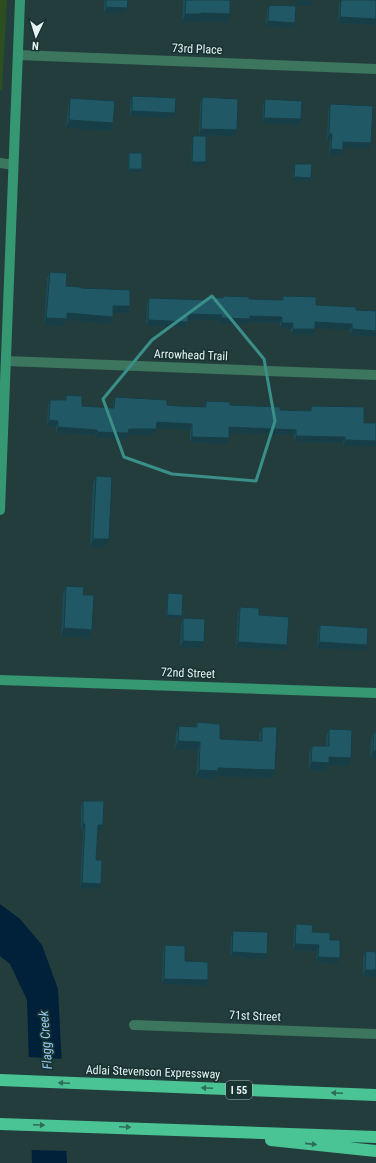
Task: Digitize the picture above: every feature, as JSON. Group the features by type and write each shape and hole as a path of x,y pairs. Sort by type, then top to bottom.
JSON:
{"highway":[{"name":"Adlai Stevenson Expressway","path":"0,1080 376,1095"},
{"path":"0,1124 376,1137"},
{"path":"147,1128 376,1151"}],"street":[{"path":"0,510 20,0"},
{"name":"73rd Place","path":"18,54 376,69"},
{"path":"0,163 13,164"},
{"name":"Arrowhead Trail","path":"6,361 376,374"},
{"name":"72nd Street","path":"0,680 376,693"},
{"name":"71st Street","path":"134,1025 376,1034"}],"highlighted area":[{"path":"212,296 264,359 275,421 256,481 172,474 124,457 103,399 152,340"}],"green space":[{"path":"0,0 7,0 2,90 0,90"}],"water":[{"name":"Flagg Creek","path":"0,904 20,919 42,945 58,989 67,1163 32,1163 27,1000 10,964 0,956"}],"pier":[{"path":"27,1057 64,1059 68,1151 30,1150"}],"building":[{"path":"106,0 128,0 127,8 106,7"},
{"path":"186,0 230,0 230,14 185,14"},
{"path":"341,0 376,0 376,19 340,17"},
{"path":"269,5 296,6 295,23 268,21"},
{"path":"132,96 176,98 175,113 132,111"},
{"path":"202,97 238,99 237,130 201,129"},
{"path":"70,98 115,101 113,123 69,120"},
{"path":"265,99 302,101 301,119 264,118"},
{"path":"330,104 373,106 371,143 343,142 343,150 331,149 332,134 329,134"},
{"path":"193,136 206,136 206,162 192,162"},
{"path":"129,153 142,153 142,169 129,169"},
{"path":"295,164 312,164 311,178 294,177"},
{"path":"50,272 67,273 66,286 130,290 130,306 113,306 113,317 67,313 67,319 46,318"},
{"path":"223,296 249,297 249,299 283,300 283,296 316,297 316,305 356,307 356,310 376,311 376,331 352,329 352,324 315,322 315,329 293,329 293,323 282,323 282,317 250,316 250,319 221,318 222,315 188,314 188,322 148,320 149,298 207,300 207,297 223,298"},
{"path":"66,395 82,396 82,406 114,408 115,397 167,400 167,405 179,406 206,407 206,401 230,402 230,405 280,407 280,410 311,411 311,406 364,407 364,423 376,423 376,441 345,440 345,437 296,436 296,430 229,427 229,438 192,437 192,424 157,422 156,429 129,429 128,433 97,432 97,430 58,427 58,421 49,420 50,400 66,400"},
{"path":"96,476 112,477 109,539 93,539"},
{"path":"66,586 84,587 83,595 94,595 92,630 64,628"},
{"path":"168,593 183,594 182,616 167,615"},
{"path":"240,607 259,608 259,615 289,617 287,645 238,642"},
{"path":"183,618 205,619 204,642 183,641"},
{"path":"320,625 368,628 367,645 319,642"},
{"path":"197,722 220,724 220,739 262,741 262,727 277,727 275,770 218,768 218,771 199,770 200,742 178,741 179,726 197,727"},
{"path":"329,729 352,730 351,758 329,757 329,763 311,762 312,746 329,746"},
{"path":"374,732 376,732 376,751 373,751"},
{"path":"83,801 104,801 103,825 98,825 96,860 102,860 101,884 82,883 85,824 83,824"},
{"path":"296,924 313,925 312,932 330,933 330,940 340,940 340,958 318,957 319,945 295,944"},
{"path":"233,931 268,932 267,954 232,952"},
{"path":"165,945 185,946 185,961 208,962 208,980 164,979"},
{"path":"366,951 376,952 376,970 365,970"}]}
